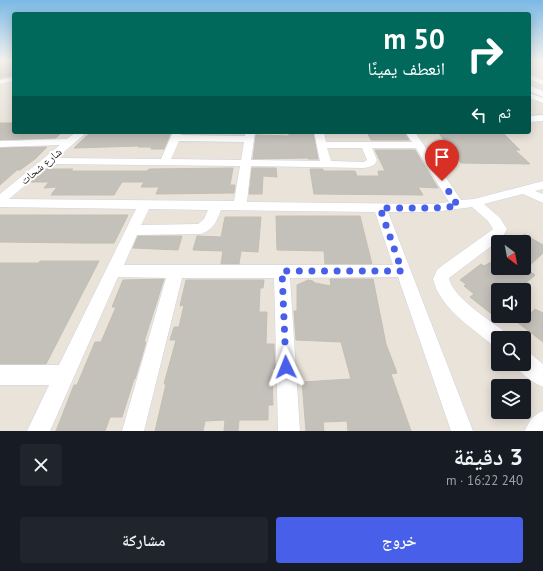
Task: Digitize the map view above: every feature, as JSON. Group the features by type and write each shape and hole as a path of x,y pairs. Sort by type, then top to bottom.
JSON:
{"street":[{"path":"531,81 543,87"},
{"path":"531,89 543,94"},
{"path":"531,96 543,101"},
{"path":"543,105 532,105 543,112"},
{"path":"531,119 543,118"},
{"name":"شارع شحات","path":"0,201 79,134"},
{"path":"319,134 326,164"},
{"path":"411,134 458,206"},
{"path":"164,163 177,135 249,135 240,206"},
{"path":"0,144 69,142"},
{"path":"47,161 364,165 371,163 372,160 366,144"},
{"path":"322,145 419,145"},
{"path":"0,201 216,206 433,208 474,203 543,185"},
{"path":"524,190 543,199"},
{"path":"474,203 498,223 500,230 497,234 448,269 442,275 441,280 443,287 451,298 491,332"},
{"path":"38,431 144,204"},
{"path":"132,230 201,229 210,222 216,206"},
{"path":"380,208 462,431"},
{"path":"113,271 402,271"},
{"path":"282,271 289,431"},
{"path":"133,431 176,272"},
{"path":"531,367 543,377"},
{"path":"0,375 64,375"},
{"path":"536,431 543,422"}],"building":[{"path":"0,123 12,123 12,134 60,134 56,138 0,140"},
{"path":"89,134 170,134 164,149 151,149 151,147 138,147 139,146 74,148"},
{"path":"289,134 313,134 318,159 253,159 256,135 289,136"},
{"path":"368,134 405,134 409,140 371,140"},
{"path":"439,134 504,134 520,150 515,150 530,164 461,163"},
{"path":"47,147 35,159 20,170 17,170 0,185 0,148"},
{"path":"375,150 415,150 438,188 418,187 423,195 314,194 310,169 323,169 323,171 355,171 357,176 379,176 378,171 385,171"},
{"path":"233,168 230,185 235,185 234,193 156,194 159,187 141,187 144,182 122,182 114,195 51,195 57,187 44,188 49,182 31,182 46,169 73,169 71,171 147,171 149,169"},
{"path":"252,168 276,168 277,177 263,176 262,194 249,194"},
{"path":"0,215 128,215 114,243 79,243 0,242"},
{"path":"276,216 360,216 372,264 325,264 324,251 277,250"},
{"path":"225,217 261,217 258,252 241,251 239,264 221,264 223,251 193,250 197,236 221,237"},
{"path":"138,236 182,236 178,250 133,248"},
{"path":"531,238 543,245 543,253 531,264"},
{"path":"40,261 99,261 46,364 0,364 0,263 39,263"},
{"path":"491,262 491,275 531,275 531,272 535,275 526,283 491,283 491,314 470,297 474,294 464,286 466,284 460,280 481,264 484,266"},
{"path":"164,279 144,342 146,342 135,379 122,417 110,417 105,431 56,431 74,385 77,385 95,342 101,342 116,307 112,307 123,280"},
{"path":"330,279 373,279 386,344 397,373 391,374 411,431 348,431 347,421 323,422 324,431 306,431 302,382 351,379 341,342 296,340 294,311 297,311 297,285 308,280 331,286"},
{"path":"186,280 264,280 263,288 260,288 259,312 267,312 266,344 274,344 275,369 272,369 273,405 268,405 268,420 239,420 238,431 224,431 225,420 205,421 203,431 155,431 166,384 164,384 176,340 170,340 174,327 179,327 184,305 180,306"},
{"path":"535,309 543,313 543,342 531,333 531,331 529,331 518,323 531,323 531,313"}],"route":[{"path":"286,367 282,271 402,271 380,208 433,208 458,206 442,181"}]}
